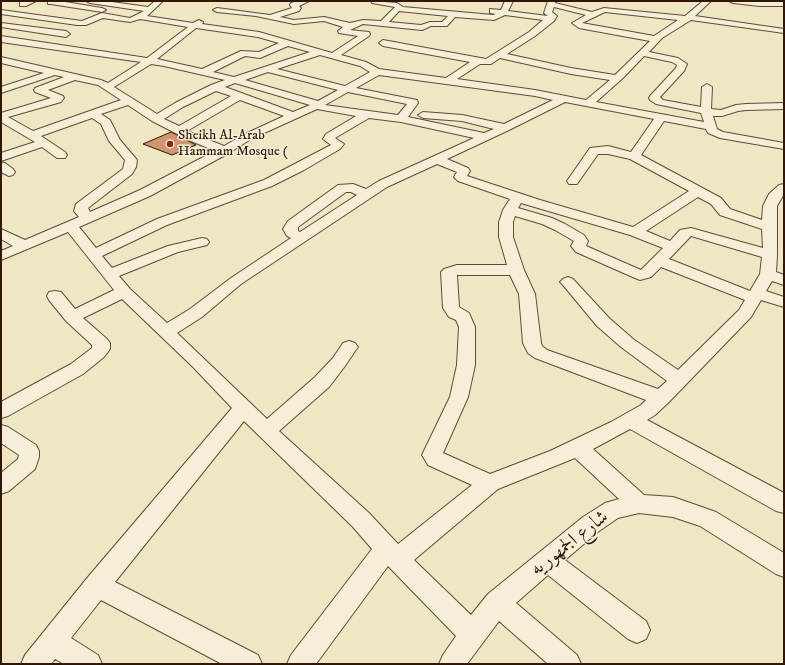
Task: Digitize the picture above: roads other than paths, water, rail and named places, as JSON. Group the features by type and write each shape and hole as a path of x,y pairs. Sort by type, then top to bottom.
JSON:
{"street":[{"path":"90,1 150,10"},
{"path":"20,4 37,5 132,20 140,17 150,10 157,1"},
{"path":"271,17 297,8 294,5 294,2 306,1"},
{"path":"375,1 397,5 399,6 398,8"},
{"path":"398,8 454,10 494,18 503,13 509,1"},
{"path":"588,103 617,78 655,39 688,18 707,1"},
{"path":"51,2 110,12"},
{"path":"383,43 488,62 532,34 551,19 553,15 548,13 551,2 593,15"},
{"path":"737,2 784,4"},
{"path":"737,2 784,10"},
{"path":"108,87 149,61 194,25 232,3"},
{"path":"1,12 83,23 123,6"},
{"path":"383,24 398,8"},
{"path":"333,56 366,35 363,33 342,30 350,26 363,22 418,28 425,27 430,24 444,24 447,22 454,10"},
{"path":"655,39 576,24 606,10 688,18 784,31"},
{"path":"698,10 718,13"},
{"path":"503,13 551,19"},
{"path":"211,14 256,14 297,22 324,19 350,26"},
{"path":"391,16 447,22"},
{"path":"140,17 259,35 367,66 377,72 564,98 710,127"},
{"path":"1,25 66,34"},
{"path":"1,39 149,61 204,72 318,105 366,115 462,118 505,128"},
{"path":"204,72 245,52 260,55 287,43"},
{"path":"156,119 179,105 215,87 319,52"},
{"path":"642,53 675,60 682,64 681,69 657,93 654,98 668,104 706,112 722,113 741,108 784,106"},
{"path":"498,55 572,71 617,78"},
{"path":"1,60 101,83 156,119 179,131 225,151"},
{"path":"448,81 478,61"},
{"path":"267,69 346,89 413,102 414,104 404,115"},
{"path":"135,70 148,72"},
{"path":"169,75 180,76 192,70"},
{"path":"1,256 145,193 225,151 247,137 318,105 377,72"},
{"path":"1,90 54,73"},
{"path":"1,117 54,102 59,99 39,90 74,77"},
{"path":"215,87 293,116"},
{"path":"707,87 706,112 712,131 717,134 784,146"},
{"path":"30,97 45,93"},
{"path":"179,131 239,96"},
{"path":"166,332 196,313 236,281 383,184 505,128 564,98"},
{"path":"32,135 129,101"},
{"path":"88,218 81,211 81,208 128,171 131,160 115,141 106,122 93,114"},
{"path":"94,254 162,222 268,183 300,167 338,144 329,139 330,136 366,115"},
{"path":"404,115 485,137"},
{"path":"1,117 32,135 61,155"},
{"path":"634,156 661,117"},
{"path":"7,132 19,128"},
{"path":"1,157 44,143"},
{"path":"573,181 594,150 608,150 634,156 720,204 725,212 773,243"},
{"path":"436,159 464,171 461,177 514,203 579,238 581,241 578,246 582,250 638,274 646,274 685,233 691,232 773,243"},
{"path":"300,239 292,233 290,229 293,224 343,188 350,188 367,195"},
{"path":"300,664 392,553 490,483 557,457 648,410 661,398 745,313 755,295 776,277 770,206 776,194 784,188"},
{"path":"635,232 698,191"},
{"path":"514,203 635,232 672,247"},
{"path":"514,203 506,222 506,237 516,270 527,294 532,343 537,351 661,398"},
{"path":"70,225 124,292 266,431 361,520 472,634"},
{"path":"1,233 24,246"},
{"path":"110,274 173,249 202,242"},
{"path":"658,260 755,295 784,302"},
{"path":"490,483 435,459 432,455 459,397 466,364 467,327 463,317 455,313 451,308 449,272 457,270 516,270"},
{"path":"568,282 585,304 627,343 679,380"},
{"path":"72,317 124,292"},
{"path":"1,411 77,369 101,349 101,343 72,317 55,296"},
{"path":"266,431 322,382 339,362 349,347"},
{"path":"34,664 97,585 244,408"},
{"path":"630,420 784,504"},
{"path":"1,433 29,451 29,457 28,463 1,485"},
{"path":"577,447 639,504"},
{"name":"شارع الجمهوريه","path":"452,664 472,634 497,603 591,524 613,510 639,504 673,507 708,519 784,566"},
{"path":"547,560 637,630"},
{"path":"97,585 249,664"},
{"path":"497,603 568,664"},
{"path":"52,642 88,664"}],"place":[{"name":"Sheikh Al-Arab Hammam Mosque (","path":"170,144"}]}
